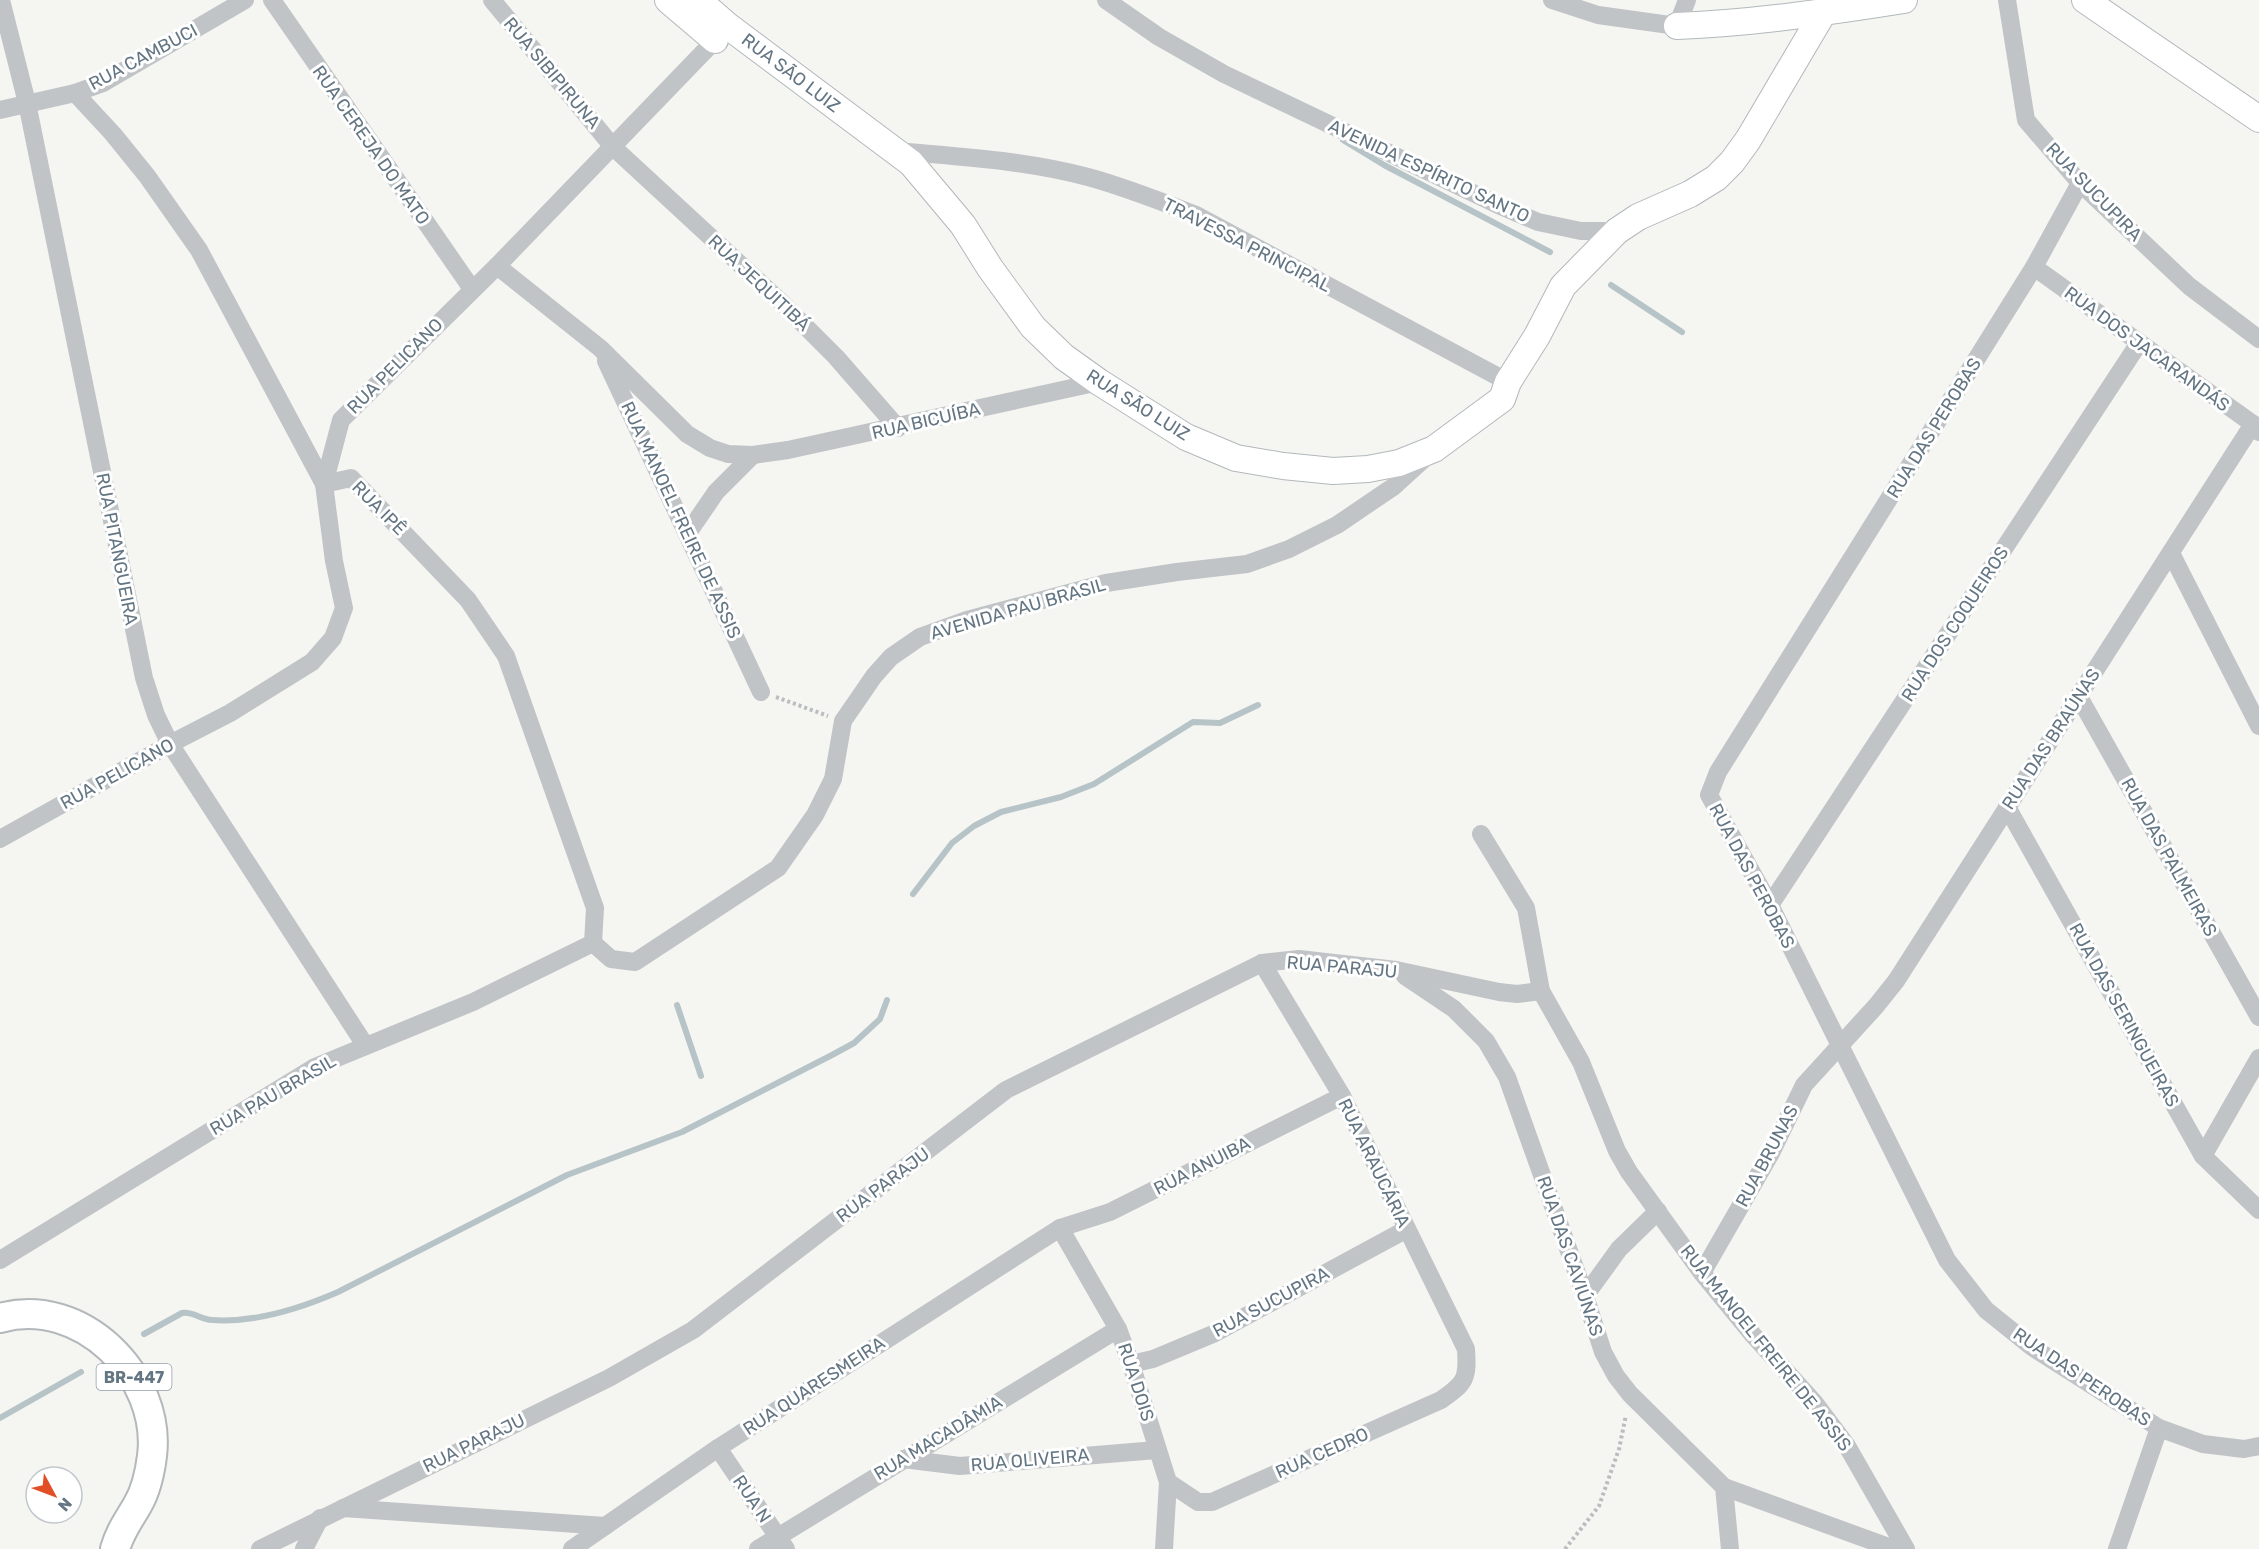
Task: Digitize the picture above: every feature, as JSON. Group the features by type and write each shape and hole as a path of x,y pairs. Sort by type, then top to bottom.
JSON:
{"main road":[{"name":"BR-447","path":"0,1318 20,1315 48,1317 85,1330 117,1354 139,1386 150,1419 152,1454 145,1488 120,1536 103,1549"}],"street":[{"name":"RUA PITANGUEIRA","path":"1,0 27,103 144,678 156,715 170,744 365,1045"},
{"name":"RUA CAMBUCI","path":"0,110 75,93 103,82 245,0"},
{"name":"RUA CEREJA DO MATO","path":"272,0 472,289"},
{"name":"RUA SIBIPIRUNA","path":"492,0 613,147"},
{"name":"RUA SÃO LUIZ","path":"668,0 722,33 896,151 931,185 963,225 990,268 1033,327 1064,357 1186,437 1236,458 1283,466 1345,470 1368,469 1399,463 1434,449 1502,399 1508,382 1537,336 1563,286 1617,231"},
{"name":"RUA SÃO LUIZ","path":"698,0 722,33"},
{"name":"AVENIDA ESPÍRITO SANTO","path":"1106,0 1159,38 1224,74 1496,204 1538,222 1581,231 1617,231"},
{"path":"1552,0 1598,15 1635,22 1677,26 1722,24 1823,13 1904,0"},
{"path":"1677,26 1687,0"},
{"name":"RUA SUCUPIRA","path":"2007,0 2026,120 2080,183 2189,286 2259,339"},
{"path":"2085,0 2259,119"},
{"path":"1617,231 1638,217 1690,194 1716,178 1732,162 1748,140 1823,13"},
{"name":"RUA PELICANO","path":"0,839 230,713 312,662 333,638 344,608 334,561 324,484 341,420 497,266 722,33"},
{"name":"RUA IPÊ","path":"75,93 113,134 147,176 199,250 324,484 351,478 468,600 506,656 595,908 593,942"},
{"name":"RUA JEQUITIBÁ","path":"613,147 782,303 836,357 898,428"},
{"name":"TRAVESSA PRINCIPAL","path":"896,151 1000,160 1086,177 1147,195 1196,215 1508,382"},
{"name":"RUA DAS PEROBAS","path":"2080,183 2034,267 1719,772 1709,795 1770,905 1947,1260 1986,1310 2032,1347 2159,1428 2203,1444 2244,1449 2259,1446"},
{"name":"RUA BICUÍBA","path":"497,266 600,348 687,434 710,448 728,454 753,455 788,450 898,428 1099,382"},
{"name":"RUA DOS JACARANDÁS","path":"2034,267 2256,428"},
{"name":"RUA DOS COQUEIROS","path":"1770,905 2139,343"},
{"name":"RUA MANOEL FREIRE DE ASSIS","path":"600,348 761,692"},
{"name":"RUA DAS BRAÚNAS","path":"1840,1046 1896,981 2171,553 2256,428"},
{"name":"AVENIDA PAU BRASIL","path":"593,942 611,959 635,962 778,868 815,815 832,779 843,721 874,676 891,657 920,637 967,620 1106,583 1247,564 1290,549 1338,525 1393,487 1434,449"},
{"path":"687,533 716,492 753,455"},
{"path":"2171,553 2259,726"},
{"name":"RUA DAS PALMEIRAS","path":"2079,697 2259,1017"},
{"name":"RUA DAS SERINGUEIRAS","path":"2007,807 2203,1156 2259,1210"},
{"name":"RUA MANOEL FREIRE DE ASSIS","path":"1481,834 1526,908 1541,991 1581,1062 1617,1151 1629,1172 1702,1273 1753,1335 1814,1402 1847,1446 1873,1487 1906,1549"},
{"name":"RUA PAU BRASIL","path":"0,1260 315,1066 473,1002 593,942"},
{"name":"RUA PARAJU","path":"260,1549 609,1378 693,1330 1006,1090 1262,963 1299,959 1396,970 1499,992 1516,994 1541,991"},
{"name":"RUA ARAUCÁRIA","path":"1262,963 1342,1096 1466,1349 1468,1371"},
{"name":"RUA DAS CAVIÚNAS","path":"1396,970 1454,1009 1486,1041 1507,1077 1603,1352 1616,1376 1630,1394 1724,1487"},
{"name":"RUA BRUNAS","path":"1702,1273 1771,1153 1804,1084 1840,1046"},
{"path":"2203,1156 2259,1058"},
{"name":"RUA ANUIBA","path":"1060,1228 1110,1212 1342,1096"},
{"path":"1585,1296 1619,1249 1658,1211"},
{"name":"RUA DOIS","path":"1060,1228 1118,1329 1131,1364 1168,1482 1164,1549"},
{"name":"RUA QUARESMEIRA","path":"572,1549 718,1448 1060,1228"},
{"name":"RUA SUCUPIRA","path":"1131,1364 1153,1359 1212,1334 1407,1229"},
{"name":"RUA MACADÂMIA","path":"758,1549 782,1542 903,1459 1118,1329"},
{"name":"RUA CEDRO","path":"1168,1482 1198,1502 1212,1503 1442,1400 1459,1388 1468,1371"},
{"path":"2117,1549 2159,1428"},
{"name":"RUA N","path":"718,1448 782,1542"},
{"name":"RUA OLIVEIRA","path":"903,1459 960,1466 1157,1449"},
{"path":"1730,1549 1724,1487 1894,1549"},
{"path":"340,1508 605,1526"},
{"path":"304,1549 320,1518"}],"path":[{"path":"761,692 843,721"},
{"path":"1565,1549 1599,1506 1619,1449 1630,1394"}],"waterway":[{"path":"1343,140 1384,165 1550,252"},
{"path":"1611,285 1682,332"},
{"path":"913,894 952,843 974,826 1001,812 1061,797 1094,784 1193,722 1220,723 1258,705"},
{"path":"144,1334 182,1313 190,1313 208,1320 260,1317 308,1304 338,1292 567,1175 682,1132 832,1055 854,1043 880,1019 887,1000"},
{"path":"677,1005 701,1076"},
{"path":"0,1418 81,1372"}]}
